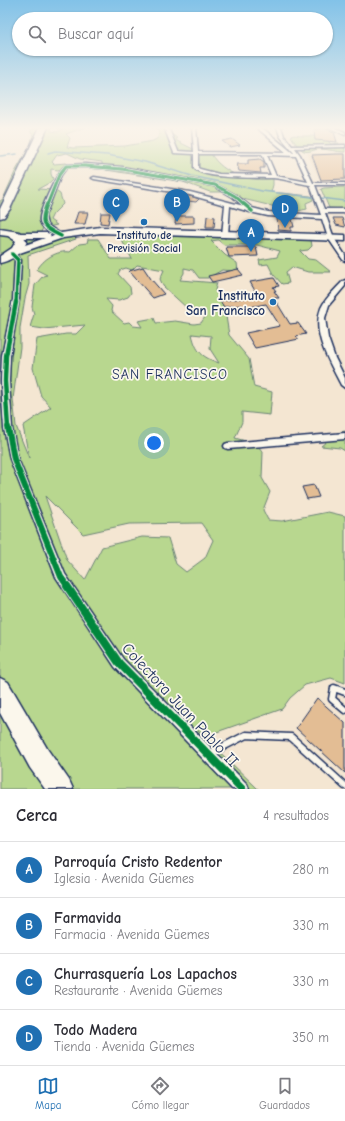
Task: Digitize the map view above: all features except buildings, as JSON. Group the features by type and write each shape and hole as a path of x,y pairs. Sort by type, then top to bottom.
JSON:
{"highway":[{"path":"0,260 13,253 22,241 6,222 2,212 26,164"},
{"path":"0,232 15,234"},
{"path":"0,690 39,759 60,789"}],"main road":[{"path":"15,234 32,237 61,236 100,230 345,238"},
{"path":"13,253 61,236"}],"street":[{"path":"61,236 47,229 42,223 42,216 59,174 66,166 89,164 215,185 239,198 252,211"},
{"path":"196,164 196,168 203,172 274,176 298,183 345,184"},
{"path":"269,164 274,176"},
{"path":"302,164 318,199 331,238 345,259"},
{"path":"94,178 190,194 268,214 324,217"},
{"path":"225,235 228,204"},
{"path":"322,211 345,211"},
{"name":"Colectora Juan Pablo II","path":"13,253 18,260 18,270 16,300 6,356 5,381 8,428 14,459 61,577 119,663 242,789"},
{"path":"345,282 323,311 322,322 327,351 345,385"},
{"path":"228,446 345,436"}],"lane":[{"path":"345,692 334,688 332,699 345,710"},
{"path":"208,754 246,735 291,737 345,786"}],"shaded area":[{"path":"312,164 345,164 345,181 320,181"}],"green space":[{"path":"20,164 67,164 73,167 58,170 51,169 53,179 38,189 54,190 60,194 63,204 53,214 50,220 57,225 43,228 40,234 72,231 76,239 28,255 29,284 20,328 20,347 13,399 16,426 29,458 23,426 51,407 41,396 33,368 37,339 66,334 76,334 85,325 44,329 30,327 34,314 32,307 35,285 43,276 47,275 37,270 43,262 51,256 60,252 70,252 79,244 87,243 88,239 98,239 111,259 132,259 120,237 196,236 311,240 312,246 308,250 300,251 308,259 316,260 331,272 308,272 292,267 286,272 289,283 282,284 273,274 268,264 260,265 259,260 277,257 280,251 257,245 224,245 218,240 211,241 225,255 237,263 238,271 222,270 208,278 199,278 193,270 184,268 184,273 180,280 217,283 215,290 225,310 229,335 249,359 254,387 272,392 270,415 242,412 242,422 235,438 256,444 263,452 262,478 270,492 263,510 268,520 282,521 328,512 345,516 345,683 331,678 305,685 290,698 282,709 211,734 198,731 258,789 0,789 0,201 3,199","holes":["137,265 164,270 160,279 163,286 188,309 204,311 205,317 201,323 194,324 175,321 156,323 154,318 138,321 142,327 133,326 129,322 124,323 111,311 112,306 106,299 119,300 128,297 131,293 130,287 118,274 120,270 126,268 132,270","192,334 211,336 210,349 219,363 204,356 198,350","45,496 83,534 129,524 201,523 213,540 205,558 186,572 176,564 168,538 142,537 102,547 85,580 67,560"]},
{"path":"102,164 219,164 230,172 246,178 273,178 271,192 311,196 313,200 306,203 307,209 298,211 247,200 224,192 210,192 183,182 106,170 108,167"},
{"path":"345,187 345,209 329,208 321,189"},
{"path":"345,431 345,451 340,448 321,446 337,433"}],"waterway":[{"path":"151,164 192,176 262,191 345,201"}],"cycle path":[{"path":"61,236 45,226 42,216 59,175 66,166 103,167 141,171 215,185 235,196 252,211"},
{"path":"12,254 18,260 18,270 16,300 6,356 5,381 8,428 14,459 61,577 119,663 242,789"}],"place":[{"name":"Churrasquería Los Lapachos","path":"116,222"},
{"name":"Instituto de Previsión Social","path":"144,222"},
{"name":"Farmavida","path":"177,222"},
{"name":"Todo Madera","path":"285,228"},
{"name":"Parroquía Cristo Redentor","path":"251,252"},
{"name":"Instituto San Francisco","path":"273,302"}],"district":[{"name":"SAN FRANCISCO","path":"170,374"}]}
